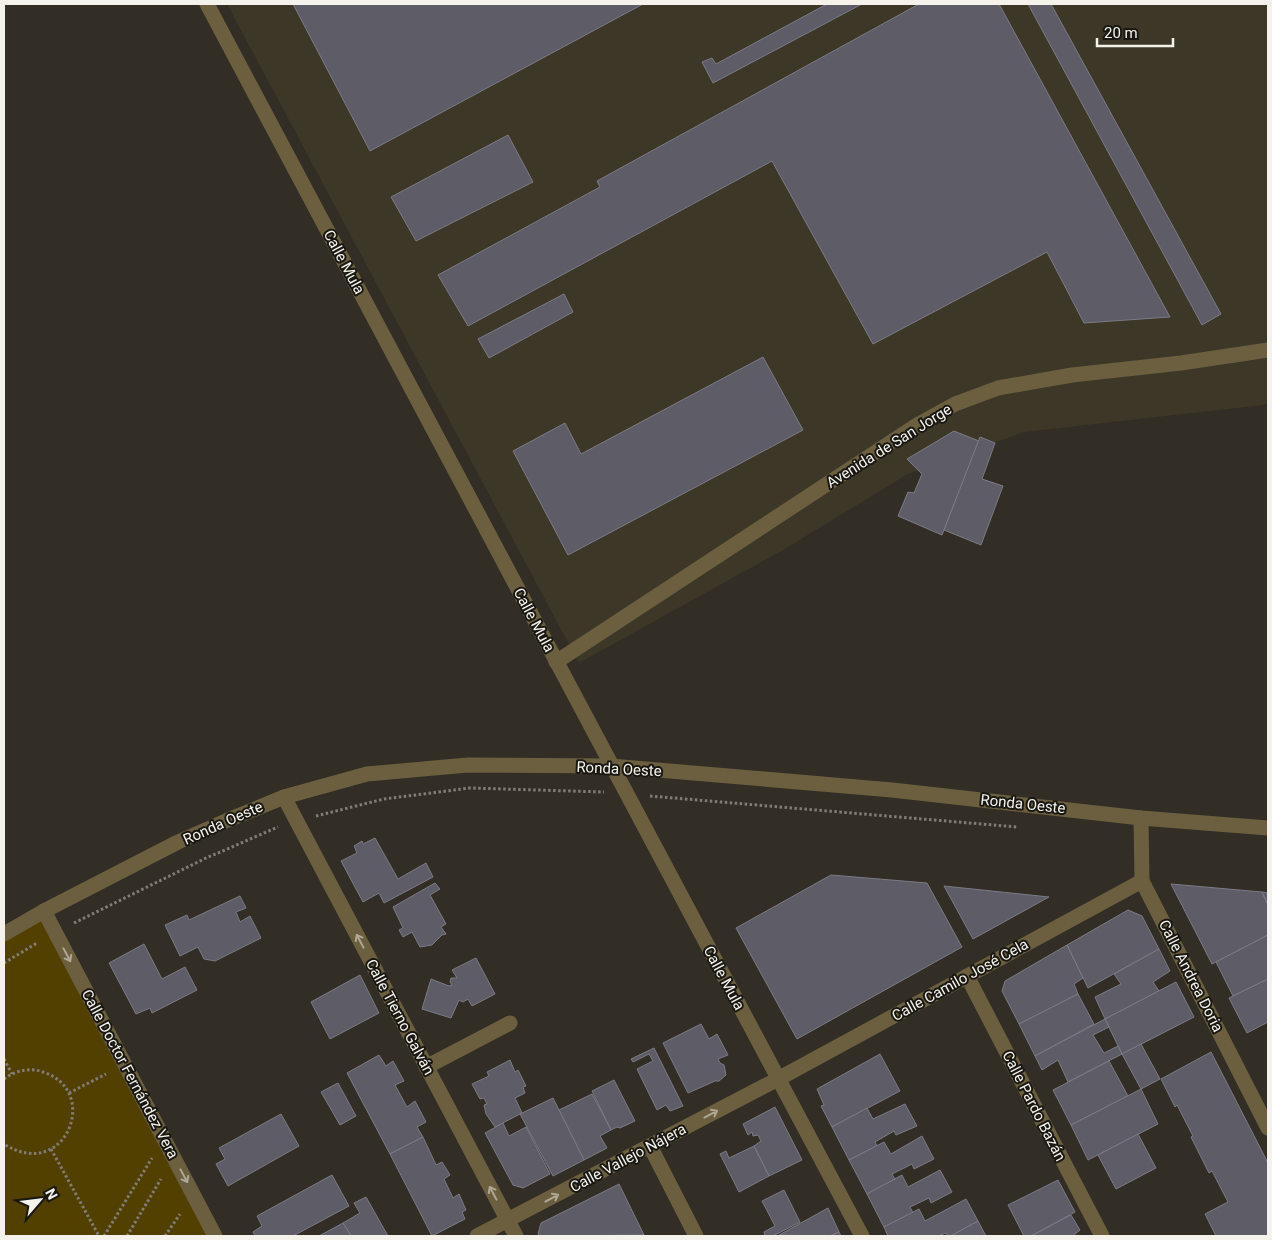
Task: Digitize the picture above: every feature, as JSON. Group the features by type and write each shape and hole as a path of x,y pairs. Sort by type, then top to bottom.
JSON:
{"street":[{"name":"Calle Mula","path":"207,4 862,1236"},
{"name":"Avenida de San Jorge","path":"556,662 917,425 955,404 998,388 1072,375 1181,363 1268,350"},
{"name":"Ronda Oeste","path":"4,934 178,842 284,797 367,774 440,767 468,765 611,766 892,790 1140,818 1268,828"},
{"name":"Calle Tierno Galván","path":"284,797 516,1236"},
{"name":"Calle Andrea Doria","path":"1140,818 1142,881 1268,1128"},
{"name":"Calle Camilo José Cela","path":"778,1079 1142,881"},
{"name":"Calle Doctor Fernández Vera","path":"44,912 216,1236"},
{"name":"Calle Pardo Bazán","path":"967,976 1102,1236"},
{"path":"426,1067 510,1023"},
{"name":"Calle Vallejo Nájera","path":"477,1236 778,1079"},
{"path":"650,1146 696,1236"}],"path":[{"path":"4,1059 12,1074"},
{"path":"69,1093 125,1065"},
{"path":"4,1080 12,1074 24,1070 38,1070 50,1074 61,1082 69,1093 73,1107 72,1121 66,1135 56,1146 44,1152 29,1154 15,1151 4,1144"},
{"path":"104,1236 164,1138"},
{"path":"50,1149 99,1236"},
{"path":"126,1236 174,1158"}],"shaded area":[{"path":"227,4 1268,4 1268,403 1024,432 908,474 783,550 579,663"},
{"path":"44,911 215,1236 4,1236 4,935"}],"building":[{"path":"293,4 643,4 370,151"},
{"path":"827,4 862,4 713,83 702,62 712,58 716,64"},
{"path":"919,4 999,4 1170,317 1084,323 1047,252 873,344 772,161 468,326 438,275 600,187 597,181"},
{"path":"1028,4 1051,4 1221,314 1202,325"},
{"path":"508,135 533,182 416,241 391,197"},
{"path":"564,294 573,312 489,358 478,339"},
{"path":"763,357 803,430 568,555 513,451 565,423 581,454"},
{"path":"954,431 979,441 942,535 898,516 908,492 914,493 922,474 907,459"},
{"path":"980,437 995,443 982,479 1003,486 981,545 944,530"},
{"path":"375,838 398,879 426,863 433,877 384,903 379,893 363,902 341,861 357,853 354,846 362,841 363,844"},
{"path":"831,875 927,883 962,947 797,1039 736,928"},
{"path":"435,883 440,889 430,895 446,924 441,927 446,934 442,935 432,945 420,947 412,932 403,937 399,930 403,928 393,907"},
{"path":"1171,884 1262,892 1268,905 1268,935 1212,964"},
{"path":"944,886 1049,897 973,939"},
{"path":"1262,892 1268,893 1268,905"},
{"path":"240,896 246,908 236,912 240,922 250,916 261,938 215,961 204,959 198,947 180,956 165,925 187,915 189,920"},
{"path":"1128,910 1142,916 1159,949 1088,988 1067,945"},
{"path":"1268,935 1268,979 1233,996 1216,962"},
{"path":"144,944 162,979 185,967 197,990 152,1013 150,1008 136,1014 109,963"},
{"path":"1067,945 1083,978 1074,984 1078,994 1019,1024 1002,991 1005,981"},
{"path":"1159,949 1170,971 1153,982 1159,991 1105,1019 1095,997 1121,984 1114,974"},
{"path":"476,958 495,994 472,1006 468,999 463,1002 459,1000 451,1018 422,1009 431,979 449,986 452,985 450,982 451,978 457,978 452,970"},
{"path":"360,975 379,1013 330,1039 311,1002"},
{"path":"1268,979 1268,1022 1247,1033 1229,998"},
{"path":"1176,982 1194,1017 1122,1054 1105,1019"},
{"path":"1078,994 1094,1024 1035,1056 1019,1024"},
{"path":"1105,1019 1109,1027 1093,1035 1104,1053 1118,1046 1122,1054 1068,1082 1058,1060 1042,1070 1035,1056"},
{"path":"701,1024 709,1039 717,1034 728,1055 718,1059 724,1065 726,1075 719,1081 688,1093 663,1043"},
{"path":"1141,1044 1160,1079 1141,1089 1122,1054"},
{"path":"654,1048 683,1106 670,1111 666,1105 657,1110 637,1069 653,1061 649,1054 633,1062 631,1059"},
{"path":"1211,1052 1268,1163 1268,1236 1216,1236 1205,1214 1228,1202 1212,1171 1209,1173 1191,1137 1193,1136 1161,1079"},
{"path":"880,1054 900,1091 832,1127 821,1106 824,1105 817,1089"},
{"path":"379,1055 386,1066 393,1061 404,1081 395,1085 407,1107 415,1101 426,1122 417,1127 423,1137 390,1154 347,1073"},
{"path":"510,1060 515,1072 518,1070 526,1086 523,1087 525,1093 515,1098 522,1113 495,1127 486,1114 484,1105 487,1104 484,1098 480,1099 472,1084 489,1076 487,1072"},
{"path":"1109,1061 1128,1096 1071,1125 1053,1090"},
{"path":"614,1080 635,1121 611,1130 592,1091"},
{"path":"338,1083 356,1116 340,1125 321,1092"},
{"path":"1141,1089 1158,1124 1088,1160 1071,1125"},
{"path":"592,1094 611,1130 600,1136 607,1148 584,1160 559,1110"},
{"path":"553,1098 584,1160 553,1176 520,1114"},
{"path":"905,1104 917,1126 896,1135 894,1131 875,1142 877,1146 849,1160 832,1127 867,1108 873,1119"},
{"path":"775,1107 802,1160 769,1176 754,1146 761,1141 758,1135 753,1136 752,1132 748,1135 743,1124"},
{"path":"281,1114 299,1146 228,1186 216,1164 225,1159 219,1148"},
{"path":"503,1123 509,1136 526,1127 550,1174 523,1188 513,1185 485,1133"},
{"path":"1138,1134 1156,1168 1116,1189 1098,1155"},
{"path":"922,1136 934,1159 914,1169 912,1164 892,1174 895,1179 867,1194 849,1160 884,1142 891,1154"},
{"path":"423,1137 436,1165 442,1162 450,1175 444,1179 453,1198 459,1194 466,1210 462,1212 465,1219 432,1236 390,1154"},
{"path":"754,1146 769,1176 739,1192 720,1154 726,1151 729,1158"},
{"path":"940,1170 952,1192 931,1203 929,1198 910,1207 913,1213 884,1227 867,1194 902,1175 908,1187"},
{"path":"332,1175 349,1206 293,1236 255,1236 253,1232 262,1226 257,1216"},
{"path":"1058,1180 1075,1212 1031,1236 1024,1236 1008,1205"},
{"path":"619,1184 644,1235 539,1236 541,1223"},
{"path":"784,1190 800,1222 773,1236 765,1236 764,1232 775,1226 762,1201"},
{"path":"366,1197 388,1236 351,1236 343,1223 360,1213 354,1203"},
{"path":"966,1199 978,1221 951,1236 948,1236 946,1233 938,1236 888,1236 884,1227 919,1209 925,1221"},
{"path":"828,1208 839,1232 830,1236 779,1235"},
{"path":"1071,1215 1080,1230 1075,1236 1031,1236"},
{"path":"978,1221 986,1236 951,1236"},
{"path":"343,1223 351,1236 319,1236"},
{"path":"839,1232 841,1236 830,1236"}]}
